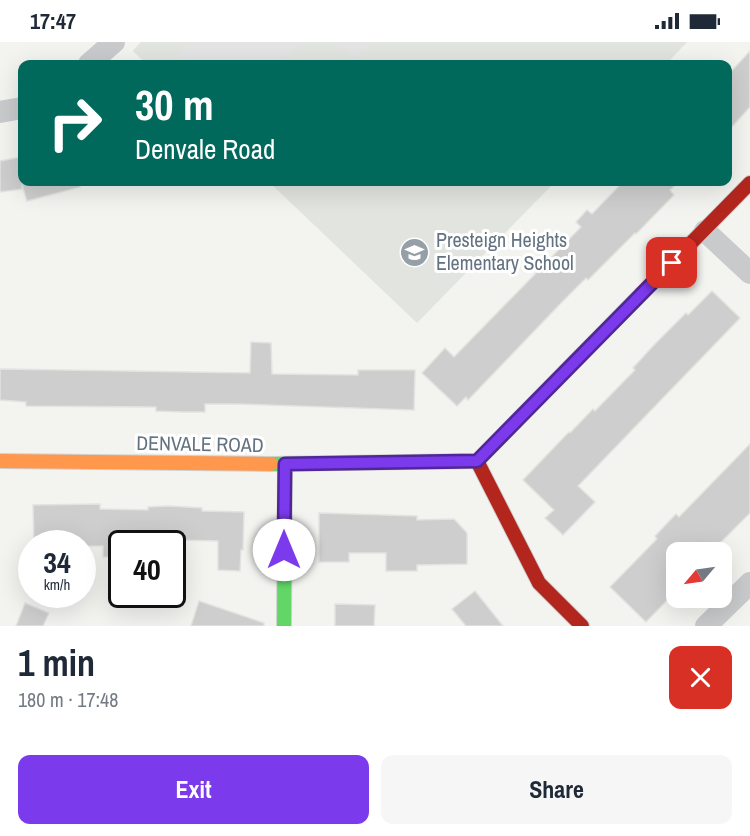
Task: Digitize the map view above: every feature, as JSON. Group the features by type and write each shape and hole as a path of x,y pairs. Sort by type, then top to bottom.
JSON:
{"street":[{"path":"94,60 114,42"},
{"path":"0,112 18,109"},
{"path":"582,626 539,583 477,461 750,183"},
{"path":"705,231 750,273"},
{"name":"DENVALE ROAD","path":"0,461 285,464 477,461"},
{"path":"284,626 285,464"},
{"path":"706,626 750,583"}],"shaded area":[{"path":"141,42 687,42 670,60 143,60 133,51"},
{"path":"141,42 182,42 186,46 173,60 143,60 133,51"},
{"path":"300,42 336,42 354,59 370,42 687,42 670,60 283,60"},
{"name":"Presteign Heights Elementary School","path":"273,186 551,186 417,323"}],"building":[{"path":"750,51 750,107 732,127 732,71"},
{"path":"18,158 18,186 22,186 22,189 0,192 0,161"},
{"path":"22,186 80,186 80,187 27,201"},
{"path":"619,186 674,186 670,190 674,195 636,234 588,280 586,278 468,400 466,397 457,406 422,373 445,348 454,357 581,227 576,222 587,210 592,214"},
{"path":"712,291 740,318 578,486 595,502 563,535 545,518 554,510 523,480 593,409 595,411 686,313 688,315"},
{"path":"251,342 271,343 272,374 358,375 358,370 415,370 414,410 205,404 205,412 183,412 156,411 156,407 26,406 26,402 0,400 0,369 250,373"},
{"path":"750,444 750,513 721,542 666,542 666,601 646,622 610,587 657,539 655,536 676,514 679,517"},
{"path":"100,504 100,509 148,510 148,507 169,506 202,508 202,511 244,512 240,571 218,570 218,541 186,540 186,530 108,530 108,557 103,557 103,546 96,546 96,530 34,530 33,505"},
{"path":"319,513 417,516 417,520 454,519 467,533 467,564 417,565 417,571 386,571 386,553 349,553 349,562 319,562"},
{"path":"475,591 503,626 466,626 452,609"},
{"path":"199,601 264,623 264,626 191,626"},
{"path":"335,604 375,605 374,626 335,626"},
{"path":"23,608 37,608 49,613 43,626 16,626"}],"traffic: fast":[{"path":"271,464 477,461 641,294"},
{"path":"284,626 285,464"}],"traffic: slow":[{"path":"0,461 271,464"}],"traffic: jam":[{"path":"641,294 750,183"},
{"path":"477,461 539,583 582,626"}],"place":[{"name":"Presteign Heights Elementary School","path":"415,252"}],"route":[{"path":"284,550 285,464 477,461 672,263"}]}
